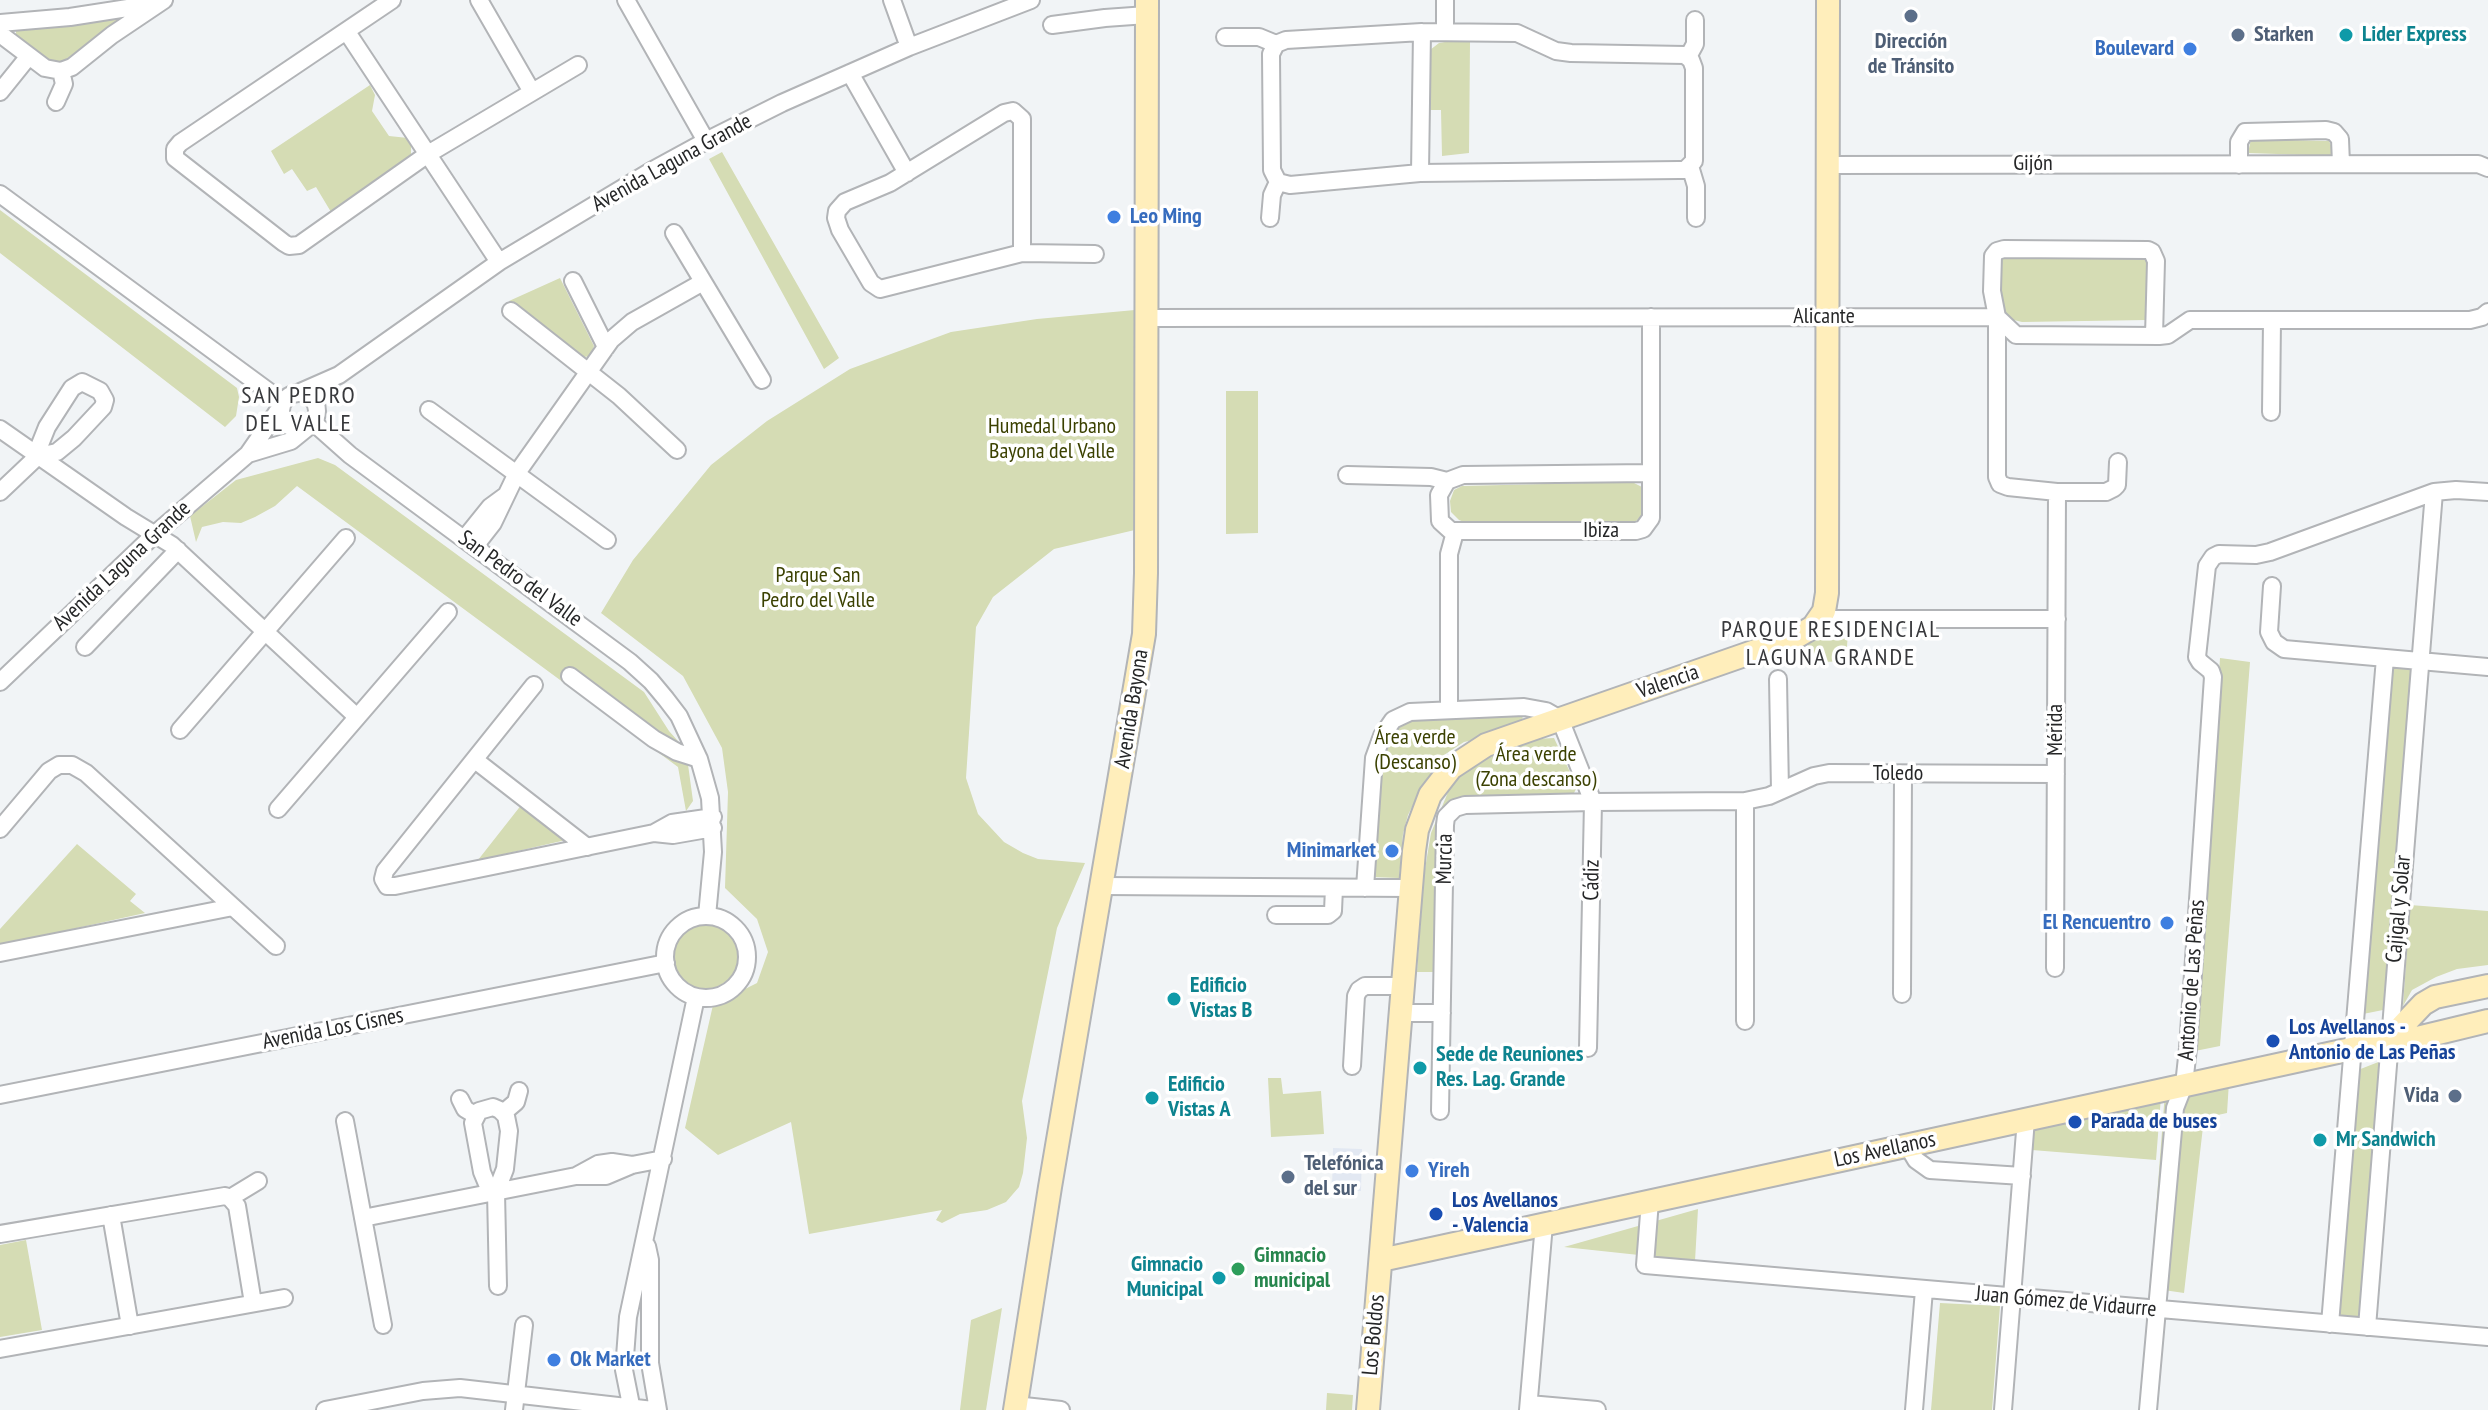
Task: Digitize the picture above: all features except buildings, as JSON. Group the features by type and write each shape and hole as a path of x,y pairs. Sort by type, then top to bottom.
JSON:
{"street":[{"path":"392,0 180,143 175,149 175,158 284,243 294,246 303,243 428,154 578,65"},
{"path":"479,0 532,92"},
{"path":"626,0 706,141"},
{"path":"892,0 909,47"},
{"name":"Avenida Laguna Grande","path":"339,375 499,262 706,141 782,103 909,47 1031,0"},
{"path":"1445,0 1445,32"},
{"path":"1828,0 1827,593 1820,619 2057,619"},
{"path":"0,23 70,17 162,2"},
{"path":"0,34 45,68 61,71 72,67 112,35 162,2"},
{"path":"1052,25 1105,18 1147,8"},
{"name":"Avenida Bayona","path":"1015,1407 1144,634 1147,8"},
{"path":"1688,57 1695,44 1695,20"},
{"path":"347,32 499,262"},
{"path":"1420,173 1422,32"},
{"path":"1690,166 1679,170 1420,173 1290,185 1278,182 1272,170 1271,54 1276,44 1286,40 1445,32 1517,33 1556,51 1571,53 1674,53 1688,57 1694,68 1695,156 1690,166 1696,186 1696,218"},
{"path":"1225,37 1259,37 1276,44"},
{"path":"0,92 29,56"},
{"path":"56,102 63,90 61,71"},
{"path":"850,73 907,173"},
{"path":"1022,253 1022,123 1013,111 1004,113 907,173 845,202 837,211 840,230 873,286 883,289 1022,253 1095,254"},
{"path":"2239,165 2239,142 2245,132 2326,130 2334,132 2340,139 2341,164"},
{"name":"Gijón","path":"1828,165 2478,164 2488,168"},
{"path":"1270,218 1272,195 1278,182"},
{"path":"0,194 287,400"},
{"path":"674,233 762,380"},
{"path":"2118,462 2117,485 2111,491 2057,492 2000,484 1997,477 1997,317 1992,291 1992,260 1997,251 2148,250 2156,261 2154,336"},
{"path":"573,281 606,347"},
{"path":"470,542 493,523 517,473 606,347 632,322 703,282"},
{"path":"511,311 619,396 677,450"},
{"name":"Alicante","path":"1146,318 1997,317 2016,335 2154,336 2168,335 2190,320 2470,320 2488,312"},
{"name":"Ibiza","path":"1455,532 1640,531 1646,527 1651,518 1651,317"},
{"path":"2271,412 2272,320"},
{"path":"248,454 287,400 339,375"},
{"path":"248,454 296,438 313,421 339,375"},
{"path":"0,492 38,456 57,452 101,410 105,400 100,391 82,382 72,388 47,427 38,456"},
{"path":"304,393 314,400 313,421 295,429 285,423 281,411 287,400 304,393"},
{"path":"429,410 607,540"},
{"name":"San Pedro del Valle","path":"313,421 350,455 591,631 651,681 679,716 705,776 713,823 707,916"},
{"path":"0,429 178,550 357,717"},
{"name":"Avenida Laguna Grande","path":"0,682 155,534 248,454"},
{"path":"1347,475 1431,477 1447,481 1463,475 1650,473"},
{"path":"1447,481 1439,495 1440,521 1455,532 1449,554 1449,709"},
{"name":"Mérida","path":"2055,968 2057,492"},
{"path":"2434,492 2488,492"},
{"name":"Antonio de Las Peñas","path":"2148,1410 2175,1108 2184,1085 2213,677 2197,657 2207,566 2213,557 2225,553 2256,555 2270,552 2434,492"},
{"name":"Cajigal y Solar","path":"2367,1327 2434,492"},
{"path":"180,730 346,538"},
{"name":"Avenida Laguna Grande","path":"85,647 178,550"},
{"path":"2272,586 2269,632 2278,646 2488,667"},
{"path":"278,809 448,612"},
{"name":"Valencia","path":"1381,1260 1414,851 1430,795 1451,768 1486,745 1796,637 1820,619"},
{"name":"Cajigal y Solar","path":"2330,1324 2385,658"},
{"path":"570,676 654,739 677,752 699,759"},
{"path":"1778,679 1780,791"},
{"path":"534,685 385,871 383,879 387,886 654,833 672,823 713,823"},
{"path":"1365,888 1374,758 1382,736 1393,720 1410,712 1535,708 1560,719"},
{"name":"Cádiz","path":"1560,719 1593,802 1588,1048"},
{"path":"475,760 587,847"},
{"path":"0,829 49,771 59,765 72,765 86,773 276,946"},
{"name":"Toledo","path":"1745,801 1759,799 1821,774 2056,774"},
{"path":"1902,994 1903,774"},
{"path":"1745,801 1745,1021"},
{"name":"Murcia","path":"1440,1111 1446,817 1455,808 1465,805 1745,801"},
{"path":"1102,886 1411,888"},
{"path":"1276,915 1328,915 1333,911 1334,888"},
{"path":"0,953 233,907"},
{"path":"707,916 727,922 736,929 746,947 746,966 742,978 727,993 717,997 696,997 679,988 668,972 668,943 672,934 688,921 707,916"},
{"name":"Avenida Los Cisnes","path":"0,1095 666,963"},
{"path":"1352,1066 1356,996 1359,990 1365,986 1403,986"},
{"path":"2388,1041 2423,1004 2435,997 2488,986"},
{"path":"632,1409 624,1370 626,1336 696,997"},
{"path":"1401,1013 1442,1013"},
{"name":"Los Avellanos","path":"1381,1260 2488,1021"},
{"path":"503,1113 516,1102 519,1091"},
{"path":"460,1099 465,1109 475,1115"},
{"path":"496,1192 487,1184 482,1172 473,1123 475,1115 493,1107 503,1113 509,1131 505,1169 496,1192 498,1286"},
{"path":"2003,1410 2026,1119"},
{"path":"345,1121 383,1325"},
{"path":"1907,1145 1916,1160 1930,1170 2022,1176"},
{"path":"363,1218 576,1176 598,1164 612,1162 632,1165 663,1159"},
{"path":"230,1198 258,1181"},
{"path":"0,1233 219,1196 230,1198 237,1206 253,1303"},
{"name":"Juan Gómez de Vidaurre","path":"1650,1201 1645,1265 2488,1337"},
{"path":"111,1215 130,1326"},
{"path":"1544,1224 1529,1407 1597,1410"},
{"path":"325,1410 408,1402 460,1388 515,1402 656,1410 650,1335 650,1260 646,1240"},
{"name":"Los Boldos","path":"1368,1410 1381,1260"},
{"path":"1914,1410 1924,1290"},
{"path":"0,1349 284,1298"},
{"path":"515,1402 524,1325"},
{"path":"626,1336 650,1335"},
{"path":"1015,1407 1061,1410"}],"shaded area":[{"path":"1333,1148 1362,1149 1361,1191 1332,1190"}],"green space":[{"path":"130,14 60,63 40,57 16,34 16,29"},
{"path":"1470,42 1469,153 1442,156 1441,110 1429,110 1430,50 1439,43"},
{"path":"370,85 375,95 372,111 389,136 408,138 411,155 331,212 316,187 307,191 292,169 284,174 271,151"},
{"path":"2251,139 2329,141 2336,156 2248,153"},
{"path":"722,152 839,358 824,369 709,159"},
{"path":"0,210 237,388 236,416 225,427 0,253"},
{"path":"2146,256 2150,262 2147,320 2022,322 2010,319 1999,307 2000,257"},
{"path":"560,278 594,346 591,356 576,355 509,301"},
{"name":"Parque San Pedro del Valle","path":"1135,310 1139,529 1054,549 993,597 976,627 966,778 978,814 1004,842 1023,853 1038,859 1085,863 1057,928 1022,1101 1027,1138 1019,1187 1006,1202 987,1210 960,1214 942,1223 936,1220 942,1210 809,1234 791,1122 718,1155 685,1128 713,1005 757,983 768,952 757,919 725,888 728,792 722,748 683,676 601,613 633,560 711,465 767,421 850,369 951,332 1037,319"},
{"path":"1226,391 1258,391 1258,533 1226,534"},
{"path":"318,458 335,465 644,692 669,731 686,750 693,801 686,811 678,767 297,486 275,506 255,517 241,523 223,522 202,527 196,542 190,516 236,480"},
{"path":"1634,483 1644,488 1646,512 1635,522 1472,525 1459,520 1451,512 1450,501 1454,490 1462,486"},
{"path":"1848,632 1846,661 1800,663 1809,642"},
{"path":"2220,658 2250,662 2220,1046 2195,1051"},
{"path":"2390,663 2412,665 2383,1010 2363,1014"},
{"name":"Área verde (Descanso)","path":"1522,713 1523,722 1487,737 1464,742 1444,755 1422,787 1408,815 1399,878 1371,877 1381,771 1386,746 1395,731 1408,719"},
{"name":"Área verde (Zona descanso)","path":"1554,738 1577,787 1573,795 1452,803 1436,972 1417,972 1424,875 1431,833 1451,785 1466,771 1509,746"},
{"path":"522,804 566,840 478,860"},
{"path":"77,844 136,894 130,901 145,913 0,945 0,929"},
{"path":"2410,905 2488,911 2488,965 2457,969 2436,977 2412,990 2403,1006"},
{"path":"705,923 728,933 738,956 728,979 705,989 682,979 672,956 682,933"},
{"path":"2381,1061 2359,1317 2338,1315 2358,1070"},
{"path":"1268,1078 1281,1078 1283,1094 1321,1091 1324,1134 1271,1137"},
{"path":"2229,1082 2227,1113 2204,1118 2184,1293 2150,1288 2165,1092"},
{"path":"2161,1097 2156,1160 2032,1150 2034,1124"},
{"path":"1698,1209 1695,1261 1564,1247"},
{"path":"26,1240 42,1330 0,1337 0,1245"},
{"path":"1940,1303 2000,1306 1992,1410 1931,1410"},
{"path":"1002,1308 986,1410 960,1410 971,1320"},
{"path":"1327,1393 1353,1395 1352,1410 1326,1410"}],"place":[{"name":"Dirección de Tránsito","path":"1911,16"},
{"name":"Starken","path":"2238,35"},
{"name":"Lider Express","path":"2346,35"},
{"name":"Boulevard","path":"2190,49"},
{"name":"Leo Ming","path":"1114,217"},
{"name":"Minimarket","path":"1392,851"},
{"name":"El Rencuentro","path":"2167,923"},
{"name":"Edificio Vistas B","path":"1174,999"},
{"name":"Los Avellanos - Antonio de Las Peñas","path":"2273,1041"},
{"name":"Sede de Reuniones Res. Lag. Grande","path":"1420,1068"},
{"name":"Vida","path":"2455,1096"},
{"name":"Edificio Vistas A","path":"1152,1098"},
{"name":"Parada de buses","path":"2075,1122"},
{"name":"Mr Sandwich","path":"2320,1140"},
{"name":"Yireh","path":"1412,1171"},
{"name":"Telefónica del sur","path":"1288,1177"},
{"name":"Los Avellanos - Valencia","path":"1436,1214"},
{"name":"Gimnacio municipal","path":"1238,1269"},
{"name":"Gimnacio Municipal","path":"1219,1278"},
{"name":"Ok Market","path":"554,1360"}],"district":[{"name":"SAN PEDRO DEL VALLE","path":"299,410"},
{"name":"PARQUE RESIDENCIAL LAGUNA GRANDE","path":"1831,644"}],"park label":[{"name":"Humedal Urbano Bayona del Valle","path":"1052,440"}]}
